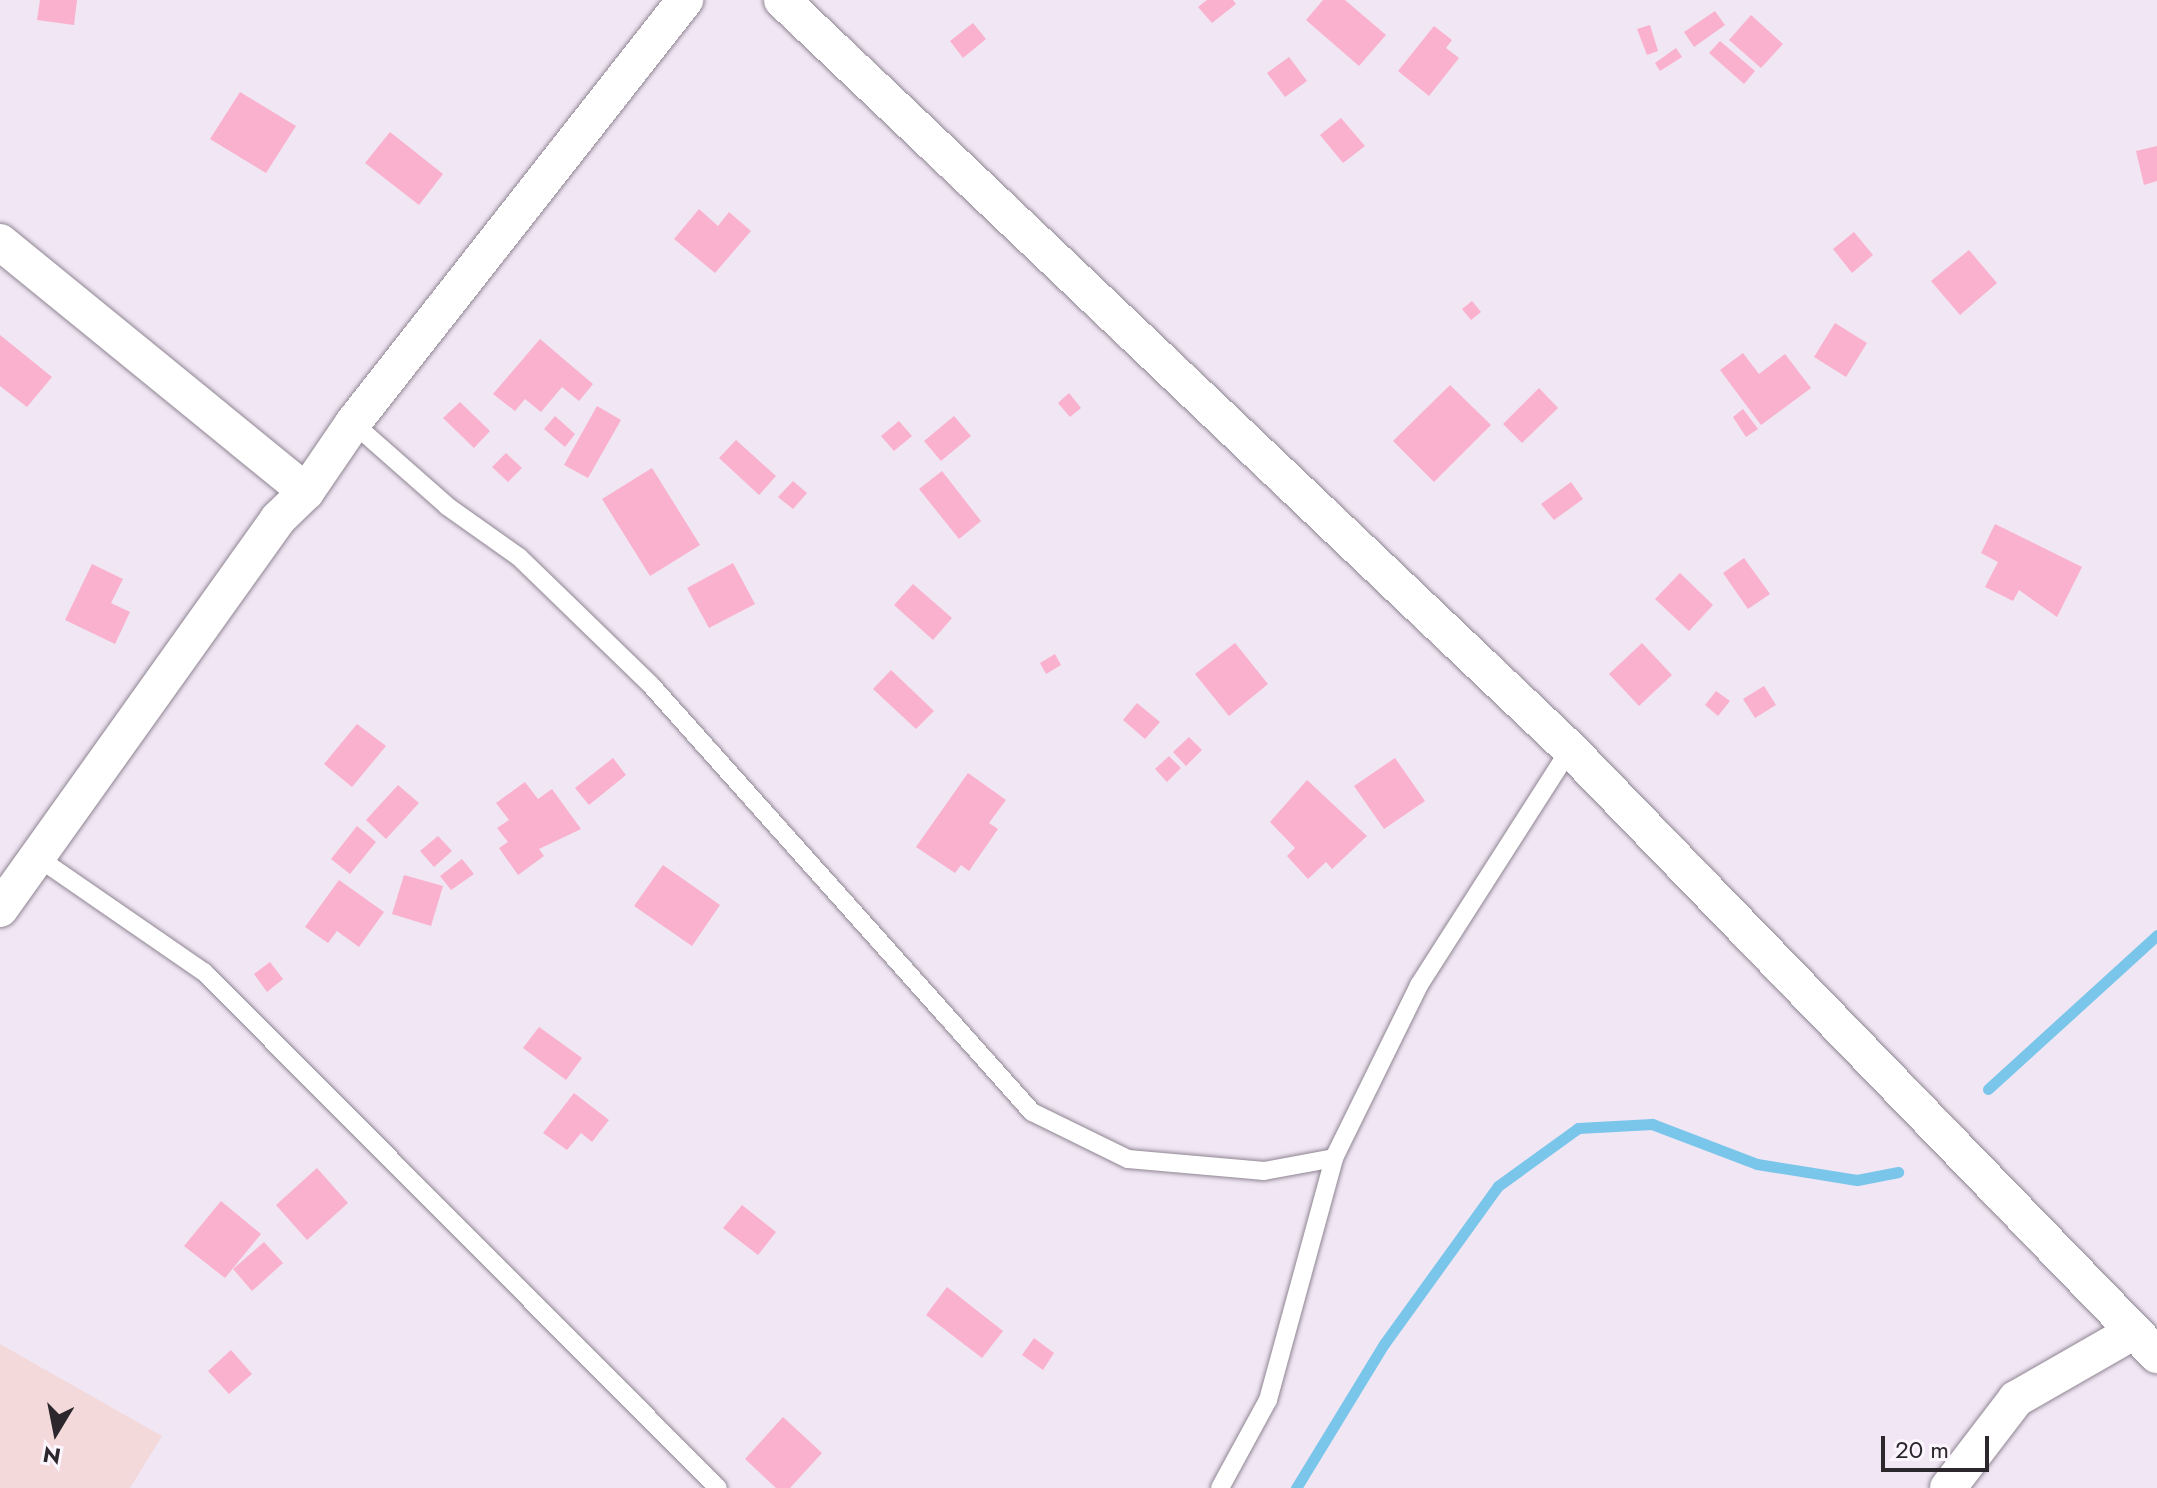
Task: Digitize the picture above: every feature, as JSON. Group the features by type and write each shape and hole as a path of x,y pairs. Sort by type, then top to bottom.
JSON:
{"street":[{"path":"0,909 278,519 306,492 353,423 685,0"},
{"path":"782,0 1570,749 2145,1344 2016,1399 1948,1488"},
{"path":"0,242 306,492"},
{"path":"0,861 37,857"}],"lane":[{"path":"353,423 447,506 519,557 650,684 1032,1112 1128,1159 1264,1171 1334,1158"},
{"path":"1220,1488 1268,1400 1334,1158 1419,985 1570,749"},
{"path":"37,857 204,972 718,1488"}],"shaded area":[{"path":"0,1344 162,1436 130,1488 0,1488"}],"building":[{"path":"40,0 77,0 74,25 37,20"},
{"path":"1207,0 1233,0 1236,4 1212,23 1198,7"},
{"path":"1323,0 1345,0 1386,35 1359,66 1306,20"},
{"path":"1715,11 1725,25 1694,47 1684,32"},
{"path":"1751,15 1783,44 1761,68 1729,40"},
{"path":"973,23 986,39 963,58 950,41"},
{"path":"1650,25 1658,51 1647,55 1637,29"},
{"path":"1434,26 1452,40 1446,48 1459,58 1429,96 1398,71"},
{"path":"1720,41 1755,71 1744,84 1709,53"},
{"path":"1676,48 1682,57 1660,71 1655,63"},
{"path":"1289,57 1307,81 1285,97 1267,73"},
{"path":"240,92 296,126 266,173 210,139"},
{"path":"1341,118 1365,146 1343,163 1320,135"},
{"path":"390,132 443,174 419,205 365,163"},
{"path":"2157,146 2157,181 2144,185 2136,151"},
{"path":"699,209 718,226 729,212 751,231 715,273 674,239"},
{"path":"1854,232 1873,255 1852,273 1833,249"},
{"path":"1969,250 1997,283 1960,315 1931,281"},
{"path":"1472,301 1481,312 1471,320 1462,309"},
{"path":"1835,323 1867,343 1846,377 1814,357"},
{"path":"0,335 52,377 27,407 0,386"},
{"path":"540,339 593,384 579,401 562,387 541,412 525,399 515,411 493,394"},
{"path":"1743,353 1759,374 1785,354 1811,388 1761,425 1720,370"},
{"path":"1450,385 1491,425 1434,482 1393,441"},
{"path":"1539,388 1558,408 1522,443 1503,424"},
{"path":"1069,393 1081,408 1070,417 1058,403"},
{"path":"460,402 490,431 474,448 443,418"},
{"path":"597,406 621,420 588,478 564,465"},
{"path":"1743,409 1758,429 1746,437 1733,417"},
{"path":"555,416 575,434 565,447 544,429"},
{"path":"954,416 971,436 941,461 924,441"},
{"path":"899,421 912,436 894,451 881,436"},
{"path":"736,440 776,476 759,495 719,458"},
{"path":"506,453 522,468 508,482 492,467"},
{"path":"652,468 700,545 650,576 602,499"},
{"path":"942,471 981,521 959,539 919,489"},
{"path":"793,481 807,493 793,509 778,497"},
{"path":"1571,482 1583,499 1554,520 1541,504"},
{"path":"1995,524 2082,567 2057,617 2019,590 2013,601 1985,587 1998,562 1981,553"},
{"path":"1744,558 1770,594 1748,609 1723,573"},
{"path":"733,563 755,604 709,628 687,588"},
{"path":"92,564 123,579 111,603 130,612 115,644 65,620"},
{"path":"1680,573 1713,605 1689,631 1655,599"},
{"path":"913,584 952,618 933,640 894,605"},
{"path":"1235,643 1268,684 1229,716 1195,674"},
{"path":"1642,643 1672,675 1639,706 1609,674"},
{"path":"1055,654 1061,665 1046,674 1040,663"},
{"path":"891,670 934,711 916,729 873,689"},
{"path":"1764,686 1776,705 1755,718 1743,699"},
{"path":"1716,691 1730,701 1718,716 1705,705"},
{"path":"1137,703 1160,722 1145,739 1123,720"},
{"path":"357,724 386,746 352,787 324,764"},
{"path":"1189,737 1202,750 1186,766 1173,752"},
{"path":"1169,756 1181,768 1167,782 1155,769"},
{"path":"613,758 626,775 589,805 575,788"},
{"path":"1395,758 1425,801 1384,829 1354,786"},
{"path":"968,773 1006,800 989,823 998,829 969,871 961,865 955,873 916,847"},
{"path":"1307,780 1367,836 1332,869 1326,862 1308,879 1287,856 1295,848 1270,822"},
{"path":"525,782 538,799 552,789 581,829 539,849 544,856 518,875 499,848 508,842 497,828 509,820 496,803"},
{"path":"398,785 419,803 386,839 366,820"},
{"path":"357,826 376,842 350,874 331,859"},
{"path":"438,836 452,851 434,867 420,851"},
{"path":"462,859 474,874 451,890 440,876"},
{"path":"663,865 720,905 692,946 634,906"},
{"path":"404,875 443,886 431,926 392,914"},
{"path":"339,880 384,912 359,947 337,931 328,943 305,927"},
{"path":"270,962 283,979 267,992 254,974"},
{"path":"539,1027 582,1058 566,1080 523,1048"},
{"path":"574,1093 609,1120 592,1142 581,1133 567,1150 543,1133"},
{"path":"317,1168 348,1203 307,1240 276,1205"},
{"path":"221,1201 261,1234 225,1278 184,1246"},
{"path":"742,1205 776,1232 758,1255 723,1228"},
{"path":"264,1242 283,1263 252,1291 233,1269"},
{"path":"947,1287 1003,1331 982,1358 926,1315"},
{"path":"1034,1338 1054,1353 1043,1370 1022,1355"},
{"path":"231,1350 252,1374 229,1394 208,1371"},
{"path":"783,1417 822,1453 790,1488 776,1488 745,1459"}],"waterway":[{"path":"1988,1089 2157,935"},
{"path":"1296,1488 1384,1344 1498,1186 1578,1128 1652,1124 1757,1164 1857,1180 1898,1172"}]}
